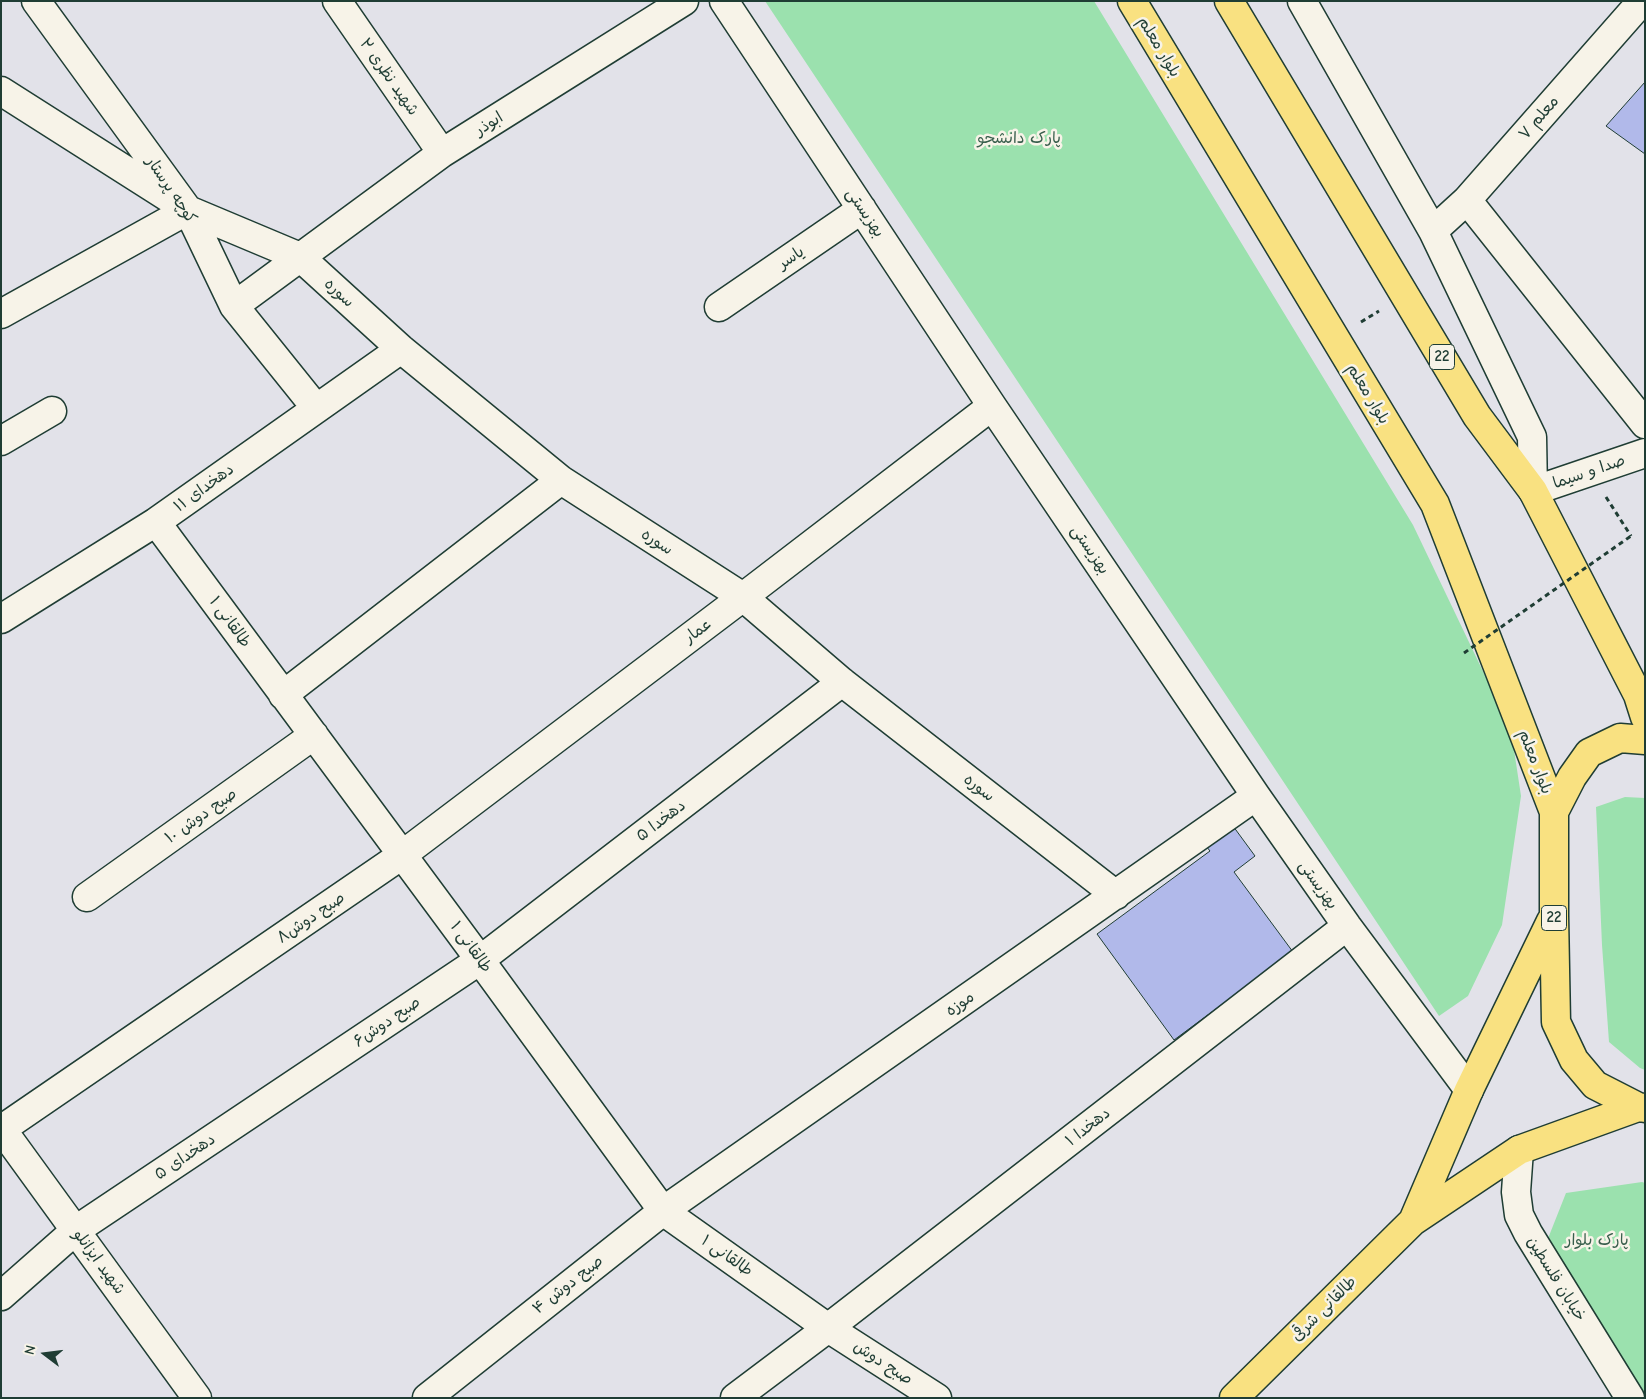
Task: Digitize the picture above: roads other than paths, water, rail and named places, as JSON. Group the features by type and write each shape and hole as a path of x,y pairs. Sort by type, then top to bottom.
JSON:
{"main road":[{"name":"بلوار معلم","path":"1132,1 1435,504 1554,812"},
{"name":"22","path":"1229,1 1477,416 1533,491 1638,696 1645,717"},
{"name":"22","path":"1641,1107 1595,1085 1574,1060 1556,1022 1554,812 1572,777 1589,753 1620,738 1645,740"},
{"path":"1413,1221 1469,1090 1554,915"},
{"path":"1413,1221 1519,1150 1641,1107"},
{"name":"طالقانی شرقی","path":"1234,1398 1413,1221"}],"street":[{"name":"کوچه پرستار","path":"36,1 188,210 234,306 316,408"},
{"name":"شهید نظری ۲","path":"337,1 442,153"},
{"name":"ابوذر","path":"234,306 442,153 684,1"},
{"name":"بهزیستی","path":"724,1 992,406 1256,796 1347,926 1469,1090"},
{"path":"1302,1 1433,231 1532,437 1533,491"},
{"name":"معلم ۷","path":"1433,231 1467,200 1642,1"},
{"name":"سوره","path":"1,91 188,210 300,257 401,349 561,480 743,597 842,682 1116,895"},
{"path":"1467,200 1645,424"},
{"name":"یاسر","path":"719,307 862,209"},
{"path":"1,314 188,210"},
{"name":"دهخدای ۱۱","path":"1,619 156,522 401,349"},
{"name":"عمار","path":"402,855 992,406"},
{"path":"1,441 52,411"},
{"name":"صدا و سیما","path":"1533,491 1645,453"},
{"path":"283,695 561,480"},
{"name":"طالقانی ۱","path":"156,522 663,1211 828,1328"},
{"name":"دهخدا ۵","path":"480,960 842,682"},
{"name":"صبح دوش ۱۰","path":"87,897 314,735"},
{"name":"موزه","path":"663,1211 1256,796"},
{"name":"صبح دوش۸","path":"2,1128 402,855"},
{"name":"دهخدا ۱","path":"735,1398 1347,926"},
{"name":"صبح دوش۶","path":"294,1084 480,960"},
{"name":"دهخدای ۵","path":"1,1296 76,1230 294,1084"},
{"name":"شهید ایزانلو","path":"2,1128 196,1398"},
{"name":"خیابان فلسطین","path":"1519,1150 1516,1192 1519,1215 1528,1233 1630,1398"},
{"name":"صبح دوش ۴","path":"427,1398 663,1211"},
{"name":"صبح دوش","path":"828,1328 937,1398"}],"park label":[{"name":"پارک دانشجو","path":"1019,138"},
{"name":"پارک بلوار","path":"1597,1240"}]}
